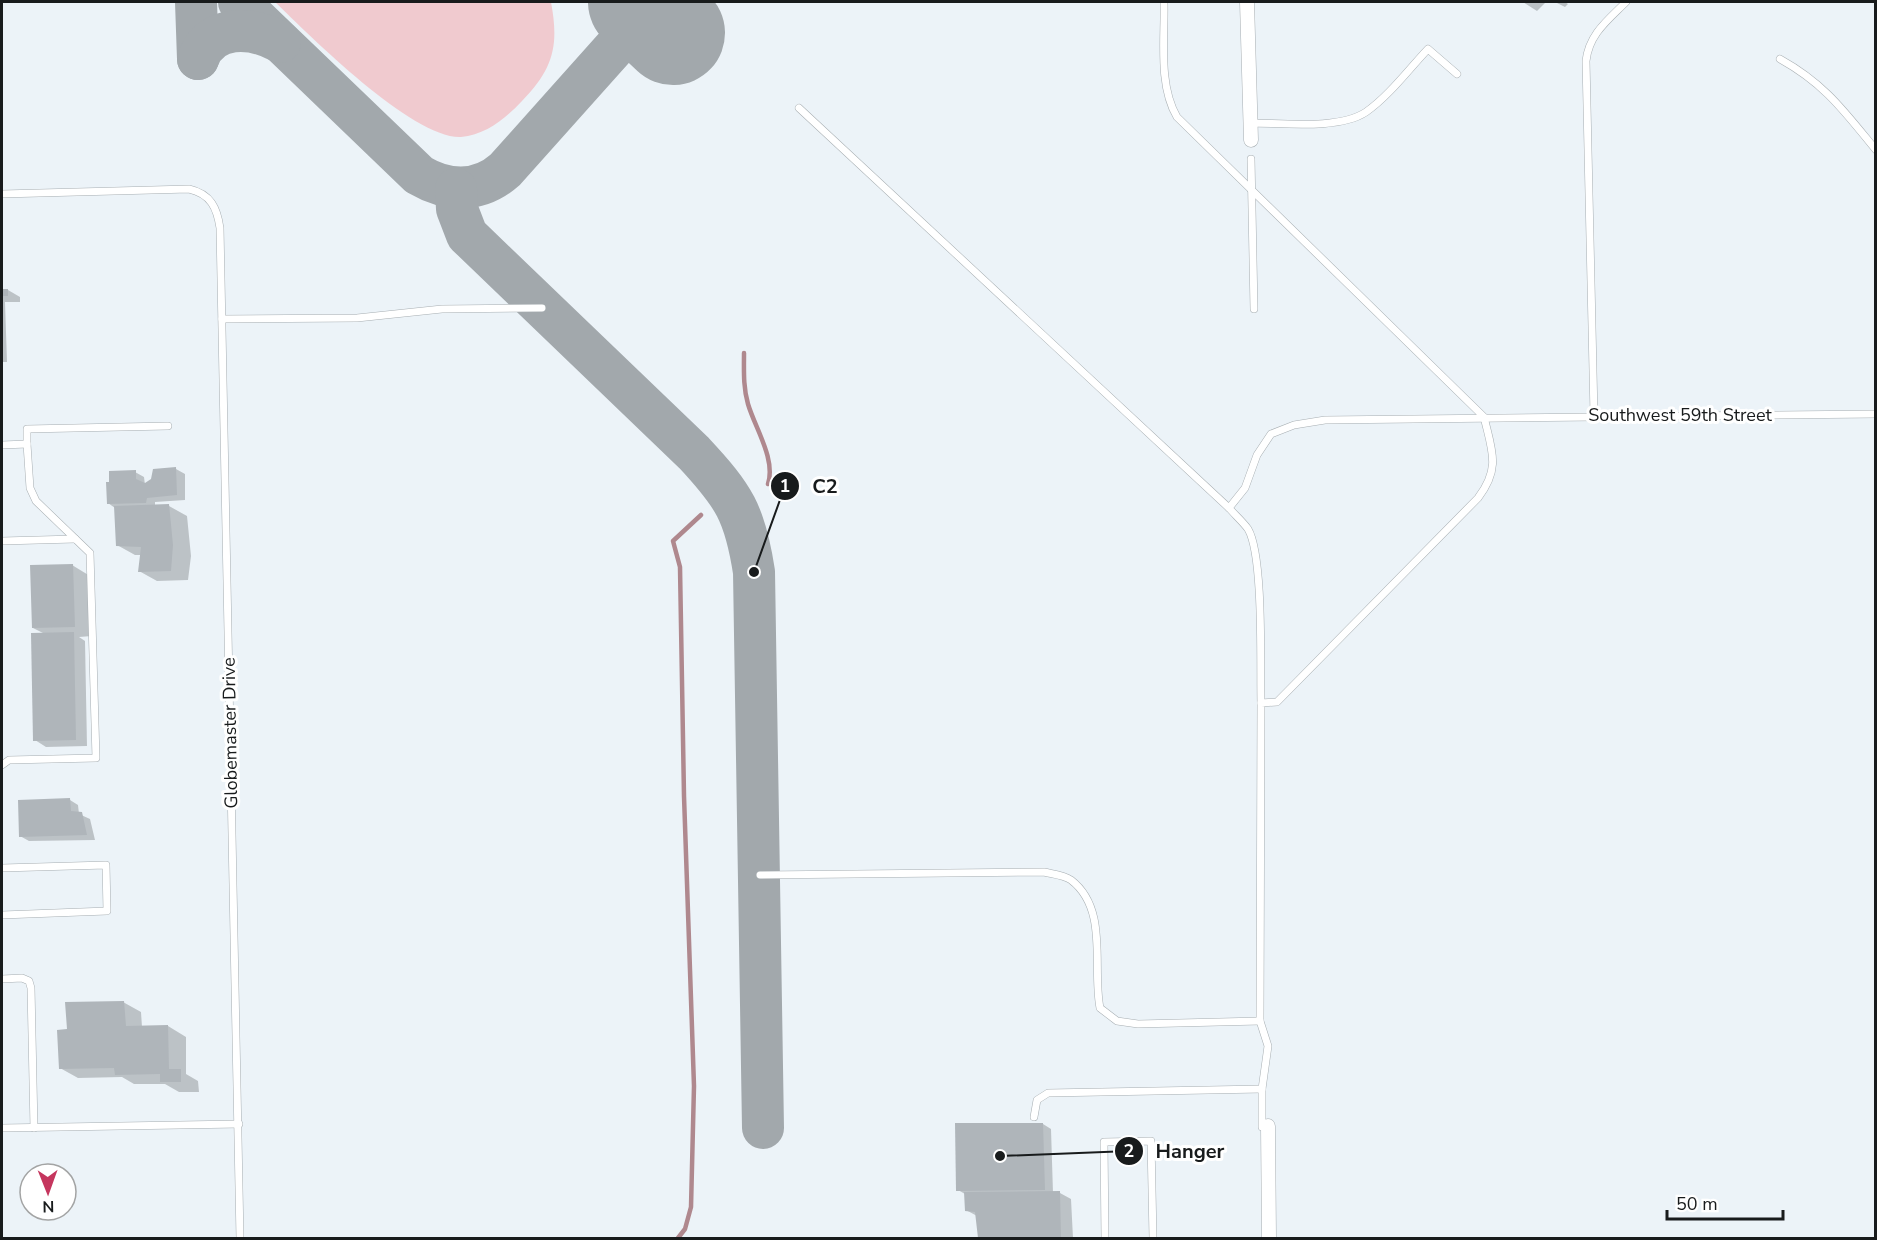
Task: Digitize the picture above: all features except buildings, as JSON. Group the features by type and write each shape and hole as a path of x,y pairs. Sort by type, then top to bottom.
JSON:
{"street":[{"path":"1248,2 1251,140"},
{"path":"1265,1126 1269,1239"}],"lane":[{"path":"1164,2 1166,88 1170,105 1178,117 1484,417 1493,464 1491,482 1478,498 1277,702 1260,703"},
{"path":"1594,416 1586,61 1588,46 1595,33 1626,2"},
{"path":"1250,123 1336,123 1351,119 1366,112 1428,49 1457,74"},
{"path":"1780,59 1808,75 1830,93 1875,150"},
{"path":"799,108 1229,508 1248,530 1256,564 1259,601 1260,1021 1268,1046 1262,1089 1265,1126"},
{"path":"1251,159 1254,309"},
{"name":"Globemaster Drive","path":"2,194 189,189 201,192 209,198 217,210 220,228 240,1239"},
{"path":"222,319 357,318 442,309 542,308"},
{"name":"Southwest 59th Street","path":"1229,508 1245,488 1257,455 1271,434 1294,424 1325,420 1484,417 1875,414"},
{"path":"2,765 9,760 96,758 90,553 36,501 30,488 27,429 168,426"},
{"path":"2,445 27,444"},
{"path":"2,541 75,539"},
{"path":"2,868 106,865 107,911 2,915"},
{"path":"760,875 1044,872 1069,878 1089,898 1095,925 1097,993 1100,1008 1117,1021 1138,1024 1260,1021"},
{"path":"2,979 22,978 29,981 31,988 34,1128"},
{"path":"1034,1117 1037,1100 1048,1093 1262,1089"},
{"path":"2,1128 239,1124"},
{"path":"1106,1239 1104,1142 1151,1141 1153,1239"}],"shaded area":[{"path":"275,2 551,2 554,44 552,55 541,78 516,107 487,129 461,137 441,133 417,122 390,104 312,38"}],"waterway":[{"path":"744,353 746,398 767,454 770,474 768,484"},
{"path":"678,1238 685,1229 691,1207 694,1086 684,796 680,567 673,541 701,515"}],"taxiway":[{"path":"196,2 198,59"},
{"path":"239,2 419,175 441,185 463,188 485,183 505,170 648,10"},
{"path":"198,59 204,47 212,39 234,31 258,33 280,42"},
{"path":"456,189 457,209 467,235 694,453 719,481 736,506 742,520 754,572 763,1128"}],"runway":[{"path":"640,2 673,33"}],"place":[{"name":"C2","path":"754,572"},
{"name":"Hanger","path":"1000,1156"}]}
